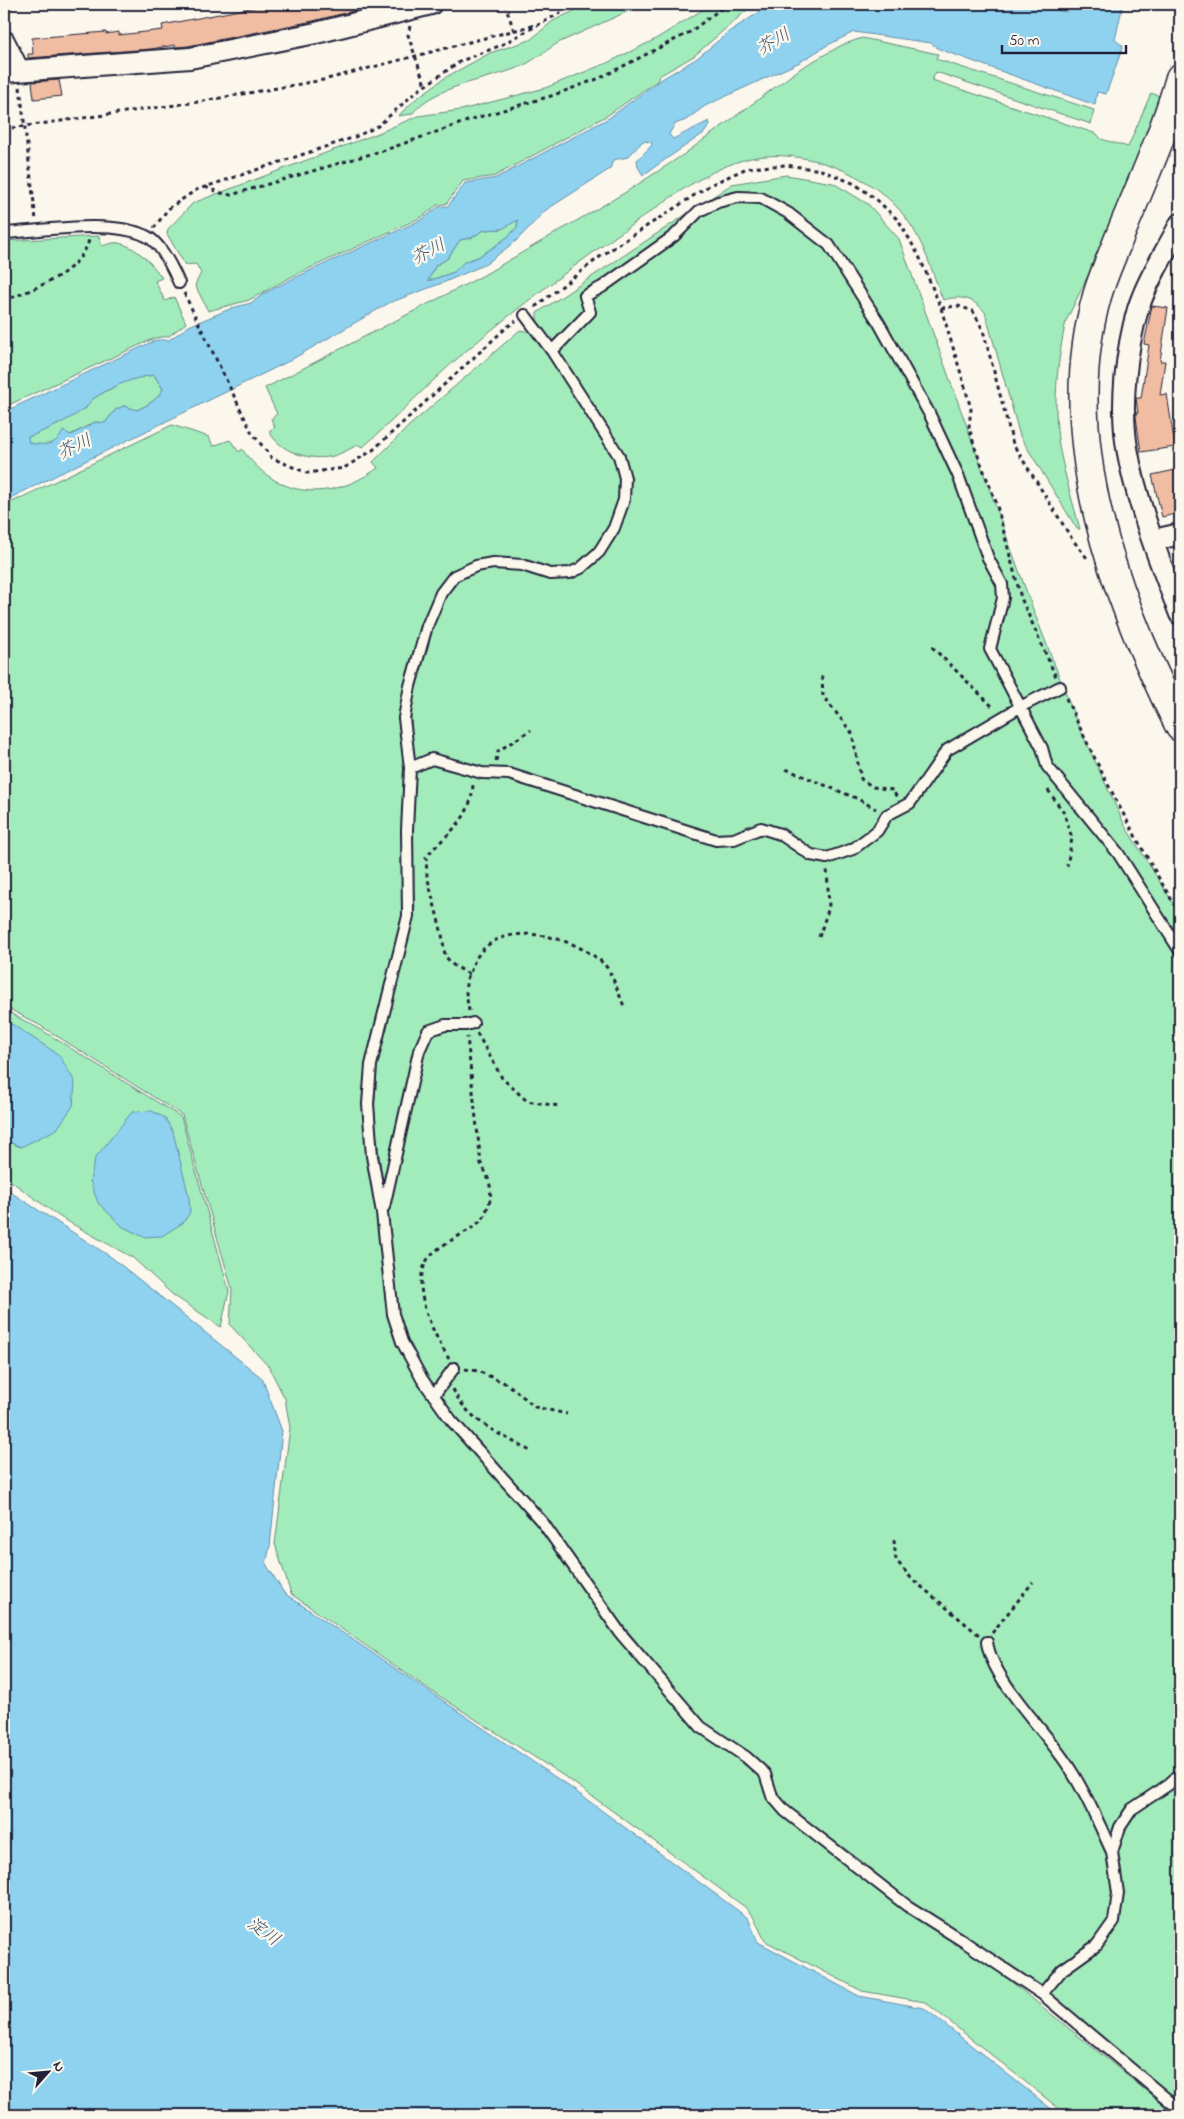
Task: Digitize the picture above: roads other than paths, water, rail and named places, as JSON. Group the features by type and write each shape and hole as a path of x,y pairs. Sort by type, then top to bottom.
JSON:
{"street":[{"path":"4,41 11,72 190,58 316,33 431,4"},
{"path":"1180,78 1175,112 1097,295 1088,333 1083,370 1084,434 1096,505 1121,596 1180,727"},
{"path":"1180,224 1150,278 1138,309 1130,343 1125,379 1127,446 1137,490 1180,614"},
{"path":"1154,540 1180,534"}],"lane":[{"path":"552,351 590,312 585,296 602,287 674,236 699,211 718,202 738,197 761,198 788,213 829,246 879,324 930,415 958,475 988,558 1002,584 1003,598 990,649 1042,748 1047,766 1118,853 1180,951"},
{"path":"4,233 114,227 147,236 168,260 179,283"},
{"path":"525,315 552,351 619,456 625,478 624,500 614,528 599,552 576,571 550,574 522,565 493,563 476,566 454,576 437,601 410,686 404,718 410,768 407,830 408,916 371,1065 368,1104 372,1156 382,1213 392,1314 402,1342 451,1420 543,1523 621,1634 701,1726 746,1757 765,1774 772,1796 785,1811 906,1905 1042,1994 1180,2110"},
{"path":"410,768 432,758 478,772 509,774 716,840 734,839 761,828 780,834 811,855 827,858 853,849 877,831 887,815 910,803 947,750 1020,706 1060,687"},
{"path":"382,1213 419,1051 428,1031 446,1025 469,1024"},
{"path":"434,1395 454,1368"},
{"path":"987,1642 988,1653 998,1673 1070,1769 1112,1852 1118,1893 1114,1921 1097,1945 1062,1970 1042,1994"},
{"path":"1112,1852 1120,1827 1132,1809 1168,1785 1180,1774"}],"water":[{"name":"芥川","path":"772,4 1035,4 1065,12 1079,4 1123,4 1115,40 1123,46 1106,94 1097,92 1095,105 939,49 931,43 854,32 800,62 705,106 686,120 675,124 669,134 673,139 709,121 710,125 704,133 643,175 638,167 637,160 652,145 651,142 643,141 628,157 613,160 610,169 546,210 517,240 486,264 389,303 289,361 4,501 4,412 156,340 169,340 189,326 232,308 251,303 263,294 294,278 423,219 438,207 448,206 465,183 496,178 609,118 660,80 696,59 730,31","holes":["518,220 517,227 510,235 494,247 478,257 464,262 454,272 428,281 436,265 447,259 460,240 471,238 484,230 502,229","154,375 163,389 155,399 145,406 137,410 124,406 115,410 105,423 95,422 71,435 63,431 57,440 49,444 29,443 28,437 77,414 85,409 93,399 107,390 130,380"]},
{"path":"4,1019 59,1055 75,1082 73,1106 57,1129 21,1147 4,1140"},
{"path":"152,1111 165,1118 173,1132 189,1197 190,1212 184,1222 162,1236 144,1237 123,1227 98,1203 90,1181 95,1158 132,1112"},
{"name":"淀川","path":"4,1188 111,1257 262,1378 282,1431 270,1546 266,1564 284,1593 567,1785 748,1918 758,1942 859,1996 924,2008 1059,2115 4,2115"}]}
